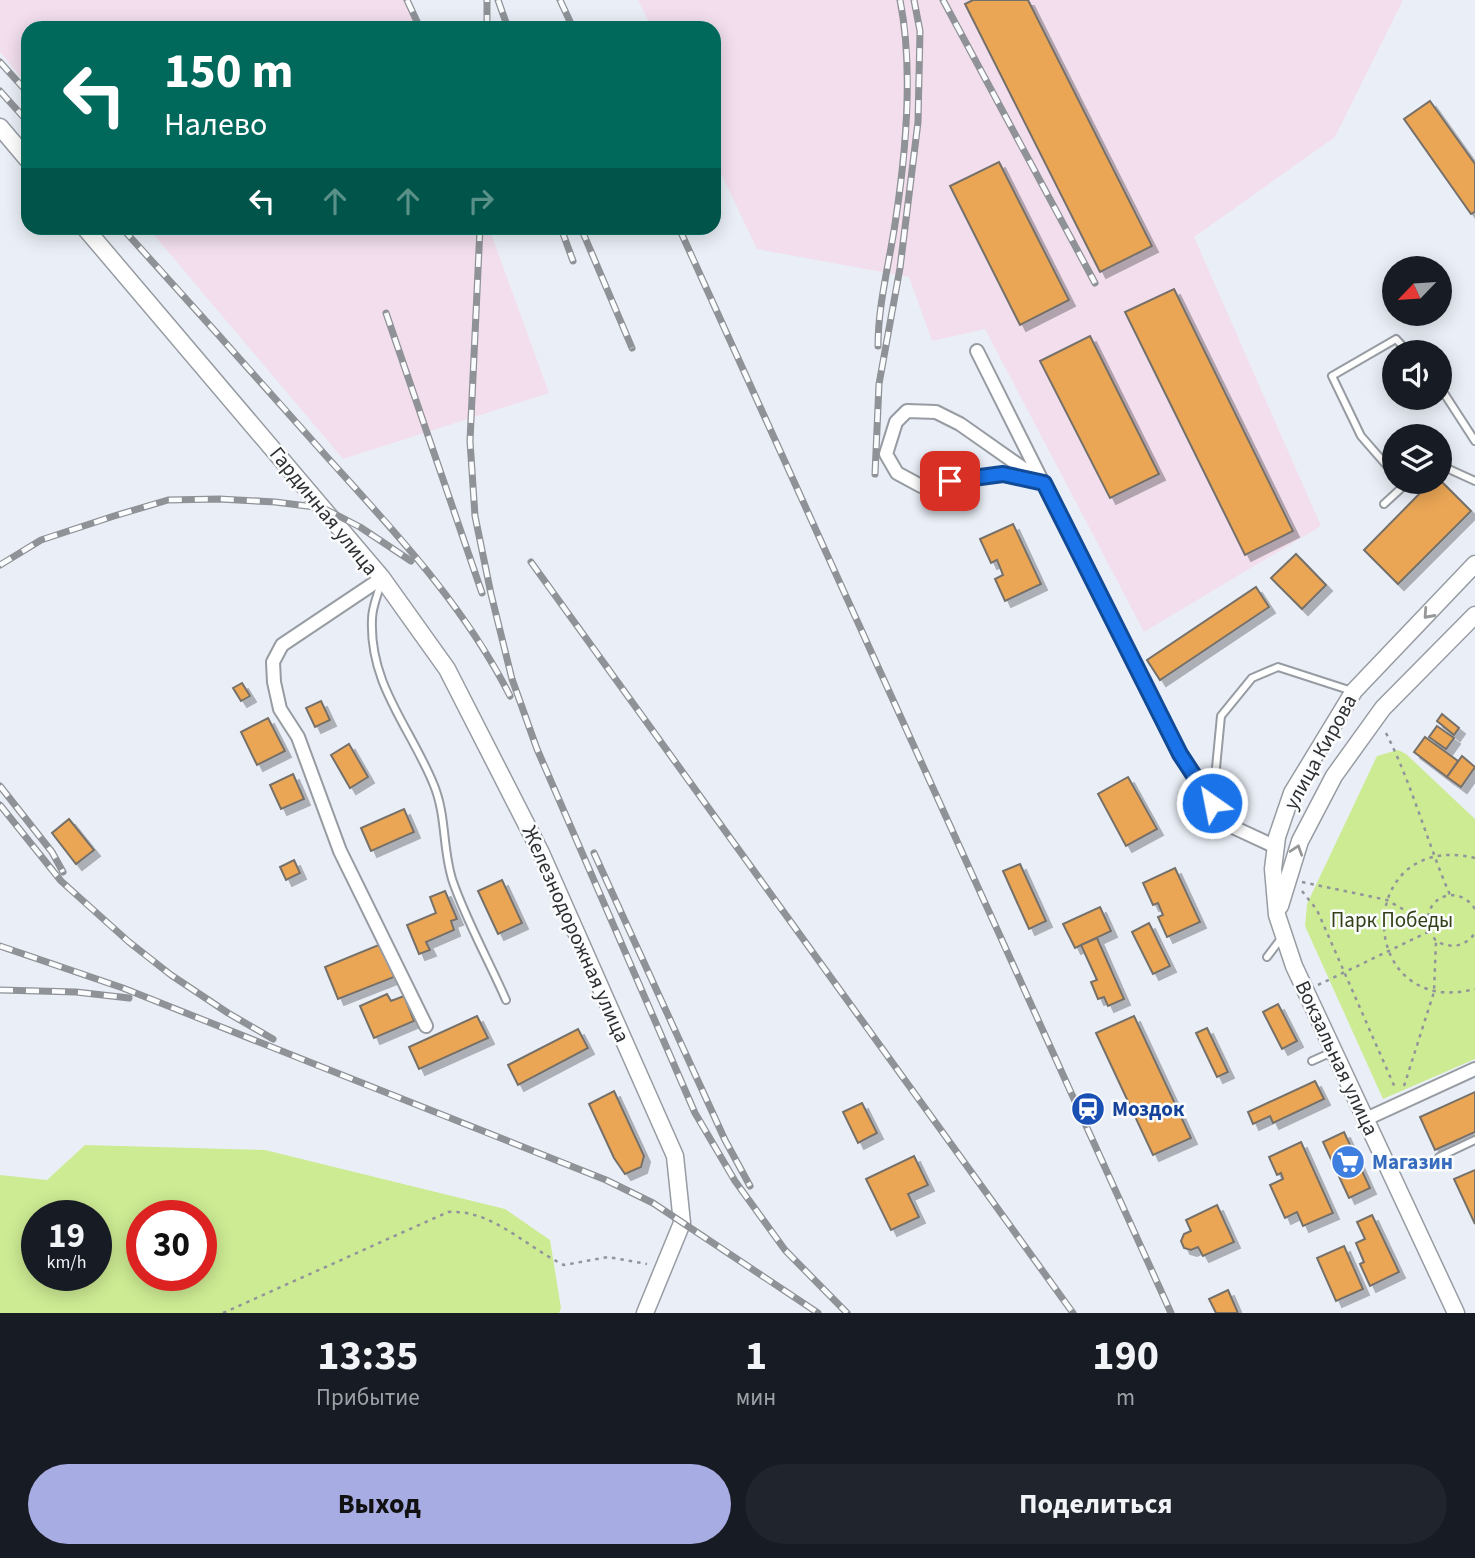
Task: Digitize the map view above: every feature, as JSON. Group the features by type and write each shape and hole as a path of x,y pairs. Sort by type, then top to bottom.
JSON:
{"street":[{"path":"0,127 21,152"},
{"name":"Гардинная улица","path":"91,235 382,578 282,645 273,662 274,682 280,709 299,737 341,851 426,1026"},
{"path":"976,351 1180,754 1212,803 1235,828 1276,847"},
{"path":"907,411 936,412 960,424 1044,483 1003,474 921,486 897,473 886,454 896,422 907,411"},
{"name":"улица Кирова","path":"1278,915 1273,869 1276,847 1292,793 1354,691 1475,564"},
{"name":"Железнодорожная улица","path":"382,578 447,669 541,853 675,1156 682,1223 645,1313"},
{"name":"улица Кирова","path":"1278,915 1300,841 1334,776 1383,708 1475,615"},
{"name":"Вокзальная улица","path":"1278,915 1294,966 1456,1313"},
{"path":"1366,1119 1475,1069"}],"lane":[{"path":"1382,347 1332,376 1361,436 1382,460"},
{"path":"1452,406 1475,441"},
{"path":"1452,469 1474,477"},
{"path":"1384,505 1394,494"},
{"path":"382,578 372,618 375,664 399,718 433,782 442,811 444,839 453,881 506,1000"},
{"path":"1212,803 1221,716 1252,678 1278,667 1354,691"},
{"path":"1267,957 1284,934"},
{"path":"1312,1061 1334,1051"},
{"path":"1440,1157 1475,1140"}],"path":[{"path":"1377,718 1396,752 1433,856 1450,895"},
{"path":"1475,858 1456,854 1433,856 1411,867 1395,883 1387,900 1382,929 1388,952 1399,970 1415,983 1434,992 1457,994 1475,989"},
{"path":"1289,878 1387,900 1427,923"},
{"path":"1289,878 1312,901 1317,910 1401,1103"},
{"path":"1475,909 1466,899 1450,895 1430,909 1427,923 1436,940 1452,947 1468,942 1475,935"},
{"path":"1306,991 1430,931"},
{"path":"1401,1103 1434,992 1436,940"},
{"path":"223,1313 448,1212 462,1211 480,1216 564,1265 608,1257 664,1267"}],"shaded area":[{"path":"0,0 408,0 416,21 21,21 21,78 0,52"},
{"path":"638,0 1403,0 1335,137 1194,237 1321,526 1144,632 985,329 932,341 909,277 757,249 721,174 721,21 648,21"},
{"path":"154,235 492,235 549,393 343,459"}],"green space":[{"name":"Парк Победы","path":"1398,750 1406,754 1475,819 1475,1059 1383,1099 1305,926 1307,904 1377,756"},
{"path":"85,1145 265,1150 505,1209 550,1240 561,1308 559,1313 0,1313 0,1175 47,1180"}],"building":[{"path":"973,0 1028,0 1152,246 1100,272 965,4"},
{"path":"1430,101 1475,164 1475,212 1471,214 1404,119"},
{"path":"999,162 1069,300 1020,325 950,186"},
{"path":"1174,289 1293,531 1245,555 1125,312"},
{"path":"1090,336 1159,474 1110,498 1040,361"},
{"path":"1452,492 1471,511 1398,584 1364,550 1419,494"},
{"path":"1013,524 1041,584 1005,601 995,579 1003,575 997,560 991,563 980,539"},
{"path":"1296,554 1326,585 1302,609 1271,578"},
{"path":"1256,587 1269,607 1160,680 1147,660"},
{"path":"242,683 250,696 241,701 233,688"},
{"path":"321,701 330,720 315,727 306,708"},
{"path":"1442,714 1459,728 1454,735 1437,721"},
{"path":"268,718 285,751 257,765 241,732"},
{"path":"1437,726 1454,738 1446,749 1429,737"},
{"path":"1425,737 1458,761 1447,777 1414,752"},
{"path":"349,744 368,777 350,788 331,755"},
{"path":"1462,756 1475,767 1461,787 1447,777"},
{"path":"293,774 304,799 281,809 270,785"},
{"path":"1128,777 1157,829 1126,846 1098,794"},
{"path":"404,809 414,832 371,851 361,828"},
{"path":"69,819 94,850 76,864 52,833"},
{"path":"294,860 300,873 286,880 280,867"},
{"path":"1020,864 1046,921 1029,929 1003,871"},
{"path":"1175,868 1200,922 1167,937 1158,917 1163,915 1158,903 1153,905 1143,883"},
{"path":"502,880 522,923 498,934 478,891"},
{"path":"445,891 457,919 451,921 454,930 426,942 430,950 419,954 407,925 436,913 430,897"},
{"path":"1100,907 1111,931 1075,948 1063,924"},
{"path":"1149,923 1170,966 1153,974 1132,932"},
{"path":"1097,938 1124,999 1108,1006 1104,997 1098,999 1091,982 1097,980 1081,945"},
{"path":"381,944 394,977 338,999 325,967"},
{"path":"387,994 391,1001 404,996 414,1021 374,1038 360,1006"},
{"path":"1278,1004 1297,1041 1282,1049 1263,1012"},
{"path":"477,1016 488,1038 419,1069 409,1047"},
{"name":"Моздок","path":"1134,1016 1191,1138 1153,1155 1096,1033"},
{"path":"1207,1028 1228,1072 1217,1077 1196,1033"},
{"path":"578,1029 588,1048 518,1085 508,1065"},
{"path":"1315,1081 1324,1099 1273,1123 1270,1116 1253,1124 1248,1112"},
{"path":"614,1091 644,1156 641,1167 625,1174 614,1158 589,1104"},
{"path":"1475,1092 1475,1132 1435,1150 1420,1117"},
{"path":"862,1103 877,1133 858,1143 843,1112"},
{"path":"1344,1132 1370,1188 1349,1198 1323,1142"},
{"path":"1301,1142 1333,1213 1303,1226 1297,1212 1285,1218 1270,1185 1283,1179 1281,1173 1277,1175 1269,1157"},
{"path":"914,1156 928,1185 908,1194 919,1217 891,1230 866,1179"},
{"path":"1475,1170 1475,1224 1454,1179"},
{"path":"1217,1205 1234,1242 1203,1256 1198,1247 1191,1250 1184,1248 1181,1241 1184,1234 1191,1231 1186,1220"},
{"path":"1372,1215 1399,1272 1370,1286 1360,1264 1364,1262 1356,1243 1365,1239 1357,1222"},
{"path":"1344,1246 1363,1289 1336,1301 1317,1258"},
{"path":"1228,1290 1238,1313 1216,1313 1209,1299"}],"railway":[{"path":"407,0 417,21"},
{"path":"487,0 487,21"},
{"path":"498,0 506,21"},
{"path":"560,0 570,21"},
{"path":"878,346 907,112 907,55 900,0"},
{"path":"875,474 879,384 900,268 918,122 920,31 914,0"},
{"path":"943,0 1095,283"},
{"path":"0,62 21,85"},
{"path":"0,91 21,114"},
{"path":"128,235 427,571 472,631 510,696"},
{"path":"480,235 470,441 475,516 512,679 537,749 695,1113 735,1181 785,1250 847,1313"},
{"path":"564,235 573,261"},
{"path":"584,235 632,348"},
{"path":"682,235 1171,1313"},
{"path":"386,313 482,593"},
{"path":"0,565 41,540 114,516 168,500 219,499 323,508 360,527 411,561"},
{"path":"531,562 1073,1313"},
{"path":"0,786 52,852 63,872"},
{"path":"0,805 61,881 129,942 171,975 273,1039"},
{"path":"594,853 725,1140 750,1186"},
{"path":"0,946 123,988 606,1180 653,1203 818,1313"},
{"path":"0,990 76,992 129,998"}],"place":[{"name":"Моздок","path":"1088,1109"},
{"name":"Магазин","path":"1348,1162"}],"route":[{"path":"950,481 1003,474 1044,483 1180,754 1212,803"}]}
